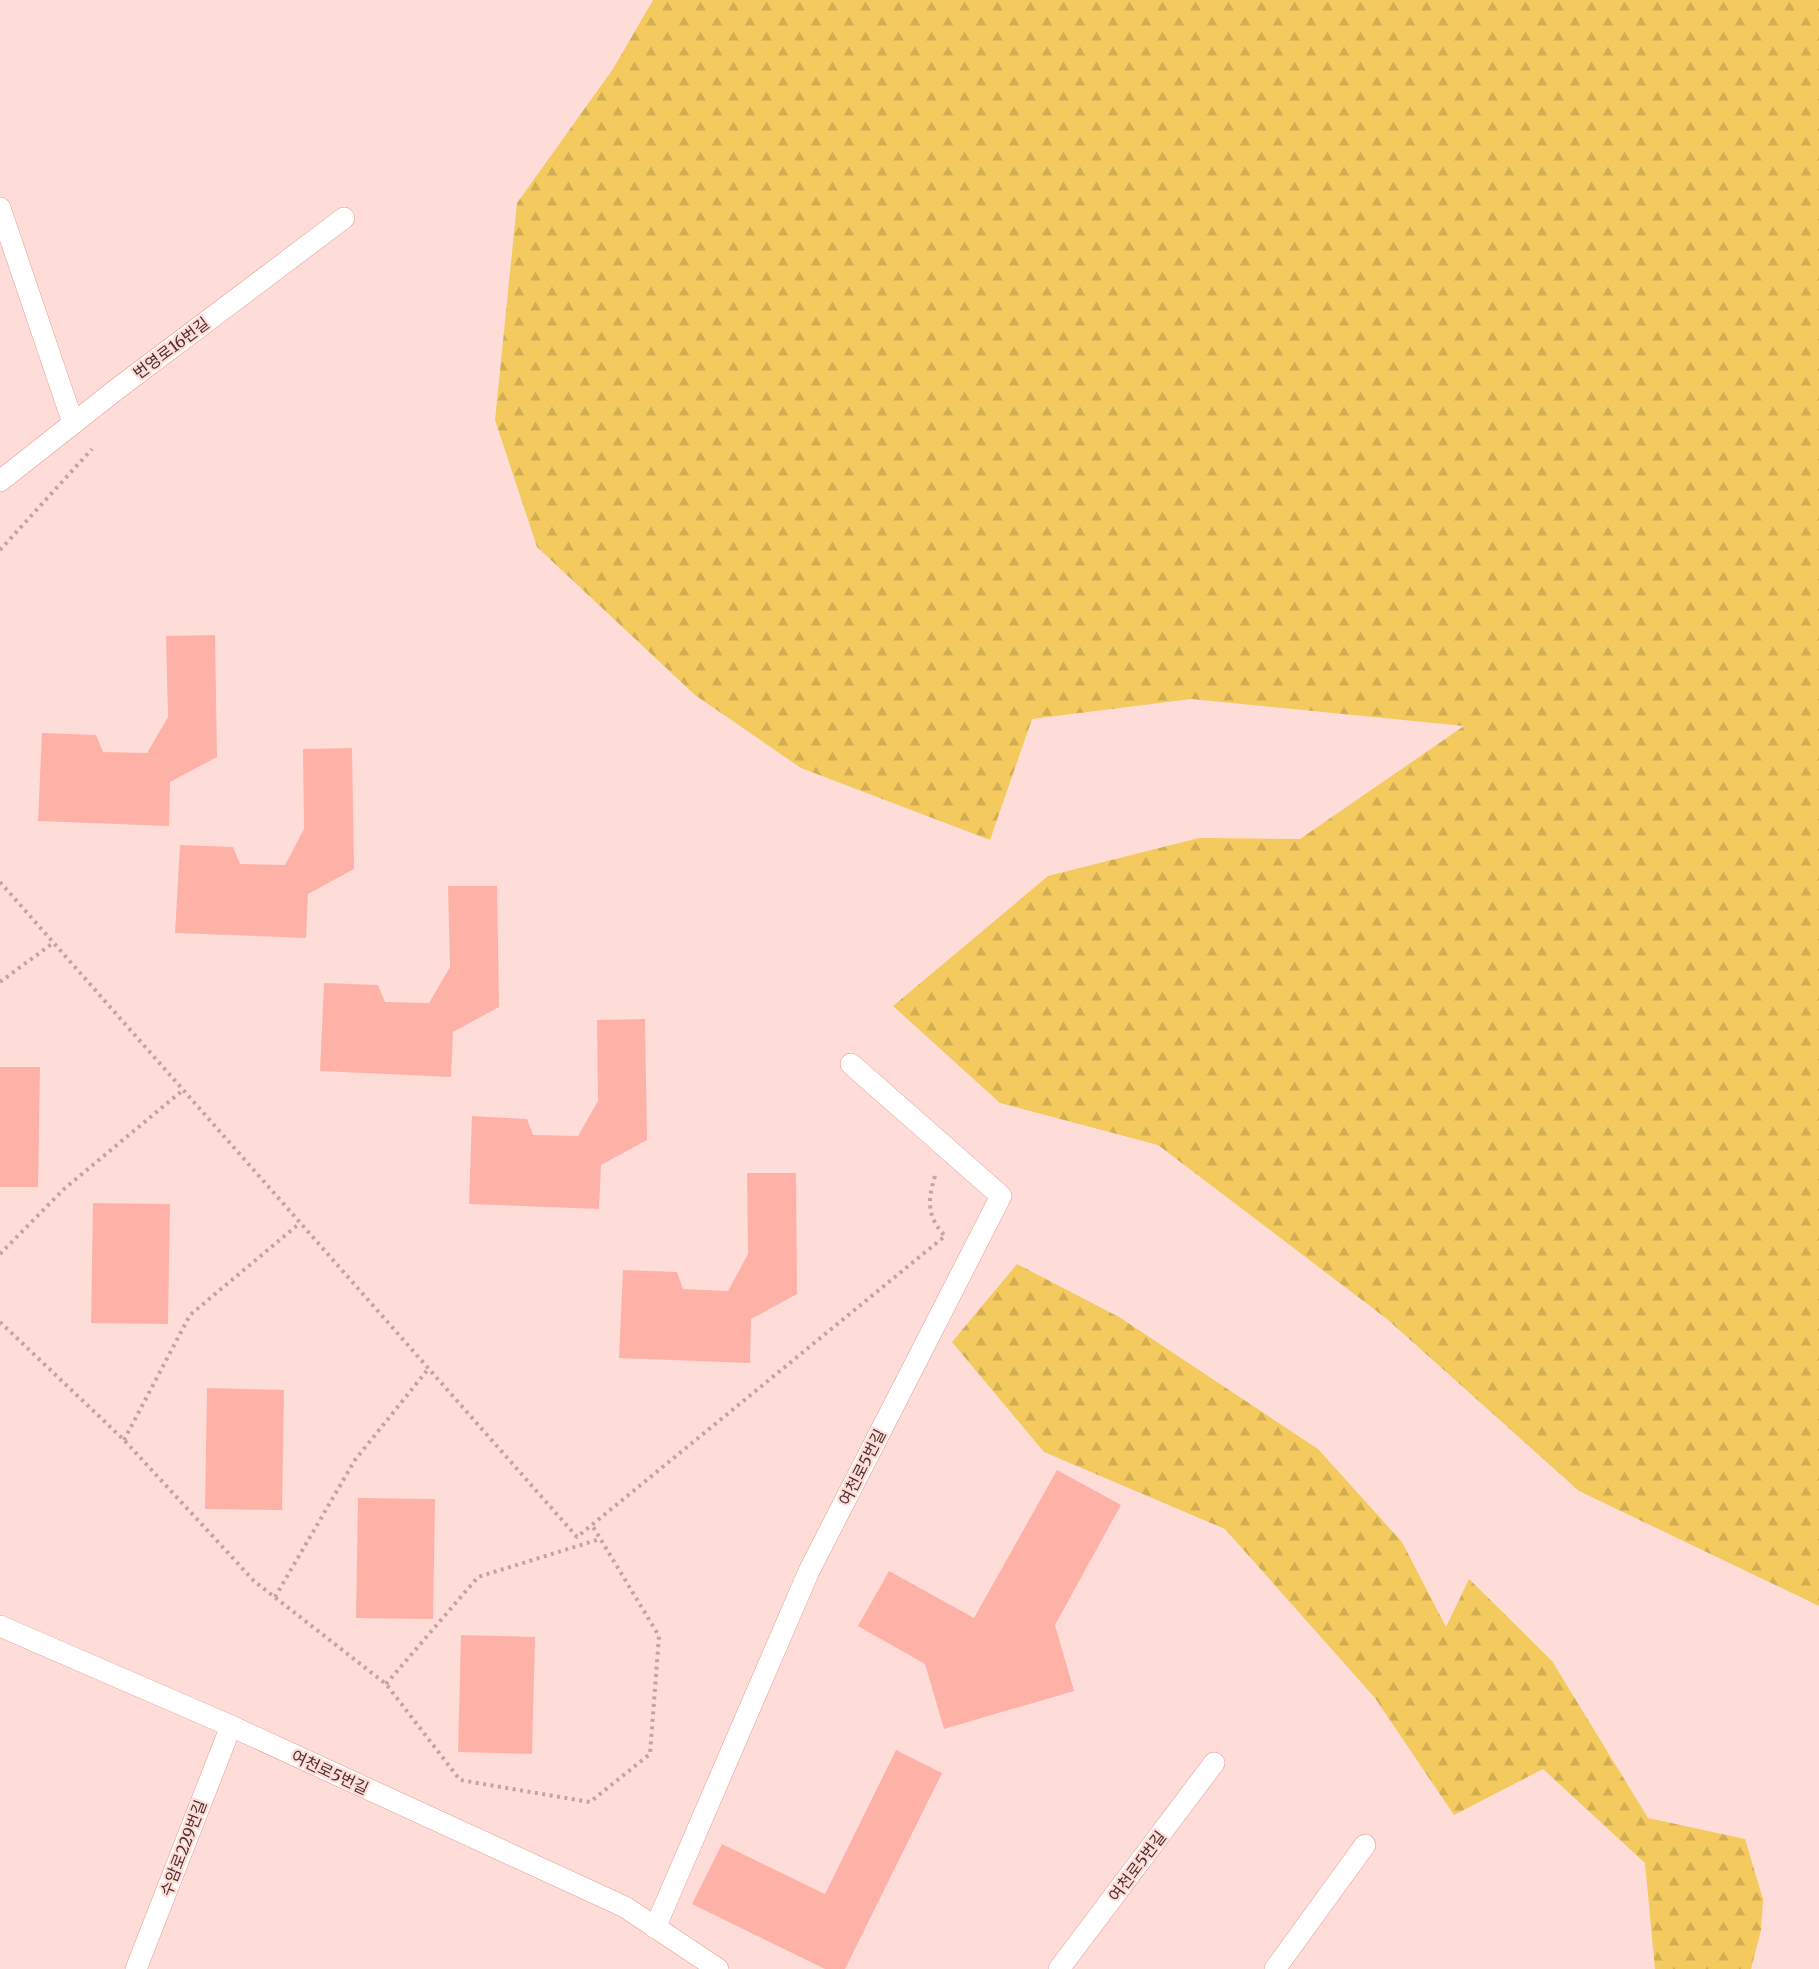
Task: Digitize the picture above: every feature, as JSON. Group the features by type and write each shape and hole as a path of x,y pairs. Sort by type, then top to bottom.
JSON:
{"lane":[{"path":"0,208 73,423"},
{"name":"번영로16번길","path":"0,481 344,218"},
{"name":"여천로5번길","path":"656,1928 809,1571 1001,1196 851,1064"},
{"name":"여천로5번길","path":"0,1626 231,1726 625,1907 718,1969"},
{"name":"수암로229번길","path":"136,1969 231,1726"},
{"name":"여천로5번길","path":"1059,1969 1214,1763"},
{"path":"1275,1969 1365,1845"}],"path":[{"path":"0,882 577,1537 945,1236"},
{"path":"0,982 53,943"},
{"path":"0,1254 64,1189 183,1090"},
{"path":"124,1440 190,1315 300,1223"},
{"path":"0,1322 124,1440 254,1581 386,1684 460,1780 590,1802 650,1754 659,1636 592,1525"},
{"path":"275,1597 355,1460 429,1368"},
{"path":"386,1684 478,1577 600,1539"}],"green space":[{"path":"653,0 1819,0 1819,1606 1579,1491 1387,1319 1158,1145 1000,1103 893,1006 1048,876 1199,838 1300,839 1464,726 1191,699 1032,719 990,840 801,768 695,695 537,547 495,420 517,203 613,69"},
{"path":"1017,1264 1119,1317 1318,1449 1402,1542 1446,1627 1469,1579 1552,1661 1648,1818 1745,1839 1763,1899 1761,1930 1751,1969 1655,1969 1645,1863 1543,1769 1454,1815 1375,1698 1225,1529 1044,1452 952,1342"}],"building":[{"path":"215,635 217,757 170,782 169,826 38,821 42,733 96,735 103,752 147,753 168,717 166,636"},
{"path":"352,748 354,869 308,894 306,938 175,933 180,845 233,847 240,864 285,865 304,829 303,749"},
{"path":"448,886 497,886 499,1007 453,1032 451,1077 320,1071 324,983 378,985 385,1002 429,1003 450,967"},
{"path":"645,1019 647,1140 601,1165 599,1209 469,1204 472,1116 527,1119 533,1135 578,1136 598,1101 597,1020"},
{"path":"0,1067 40,1067 38,1187 0,1187"},
{"path":"747,1173 796,1173 797,1294 751,1319 750,1363 619,1358 623,1270 677,1272 683,1289 728,1291 748,1254"},
{"path":"93,1203 170,1204 168,1324 91,1323"},
{"path":"207,1388 284,1390 282,1510 205,1509"},
{"path":"1057,1470 1121,1505 1055,1625 1074,1691 944,1729 925,1664 858,1626 889,1571 974,1618"},
{"path":"358,1498 435,1499 433,1619 356,1618"},
{"path":"461,1635 535,1637 532,1754 458,1752"},
{"path":"896,1750 942,1773 845,1969 825,1969 692,1904 722,1844 825,1894"}]}
